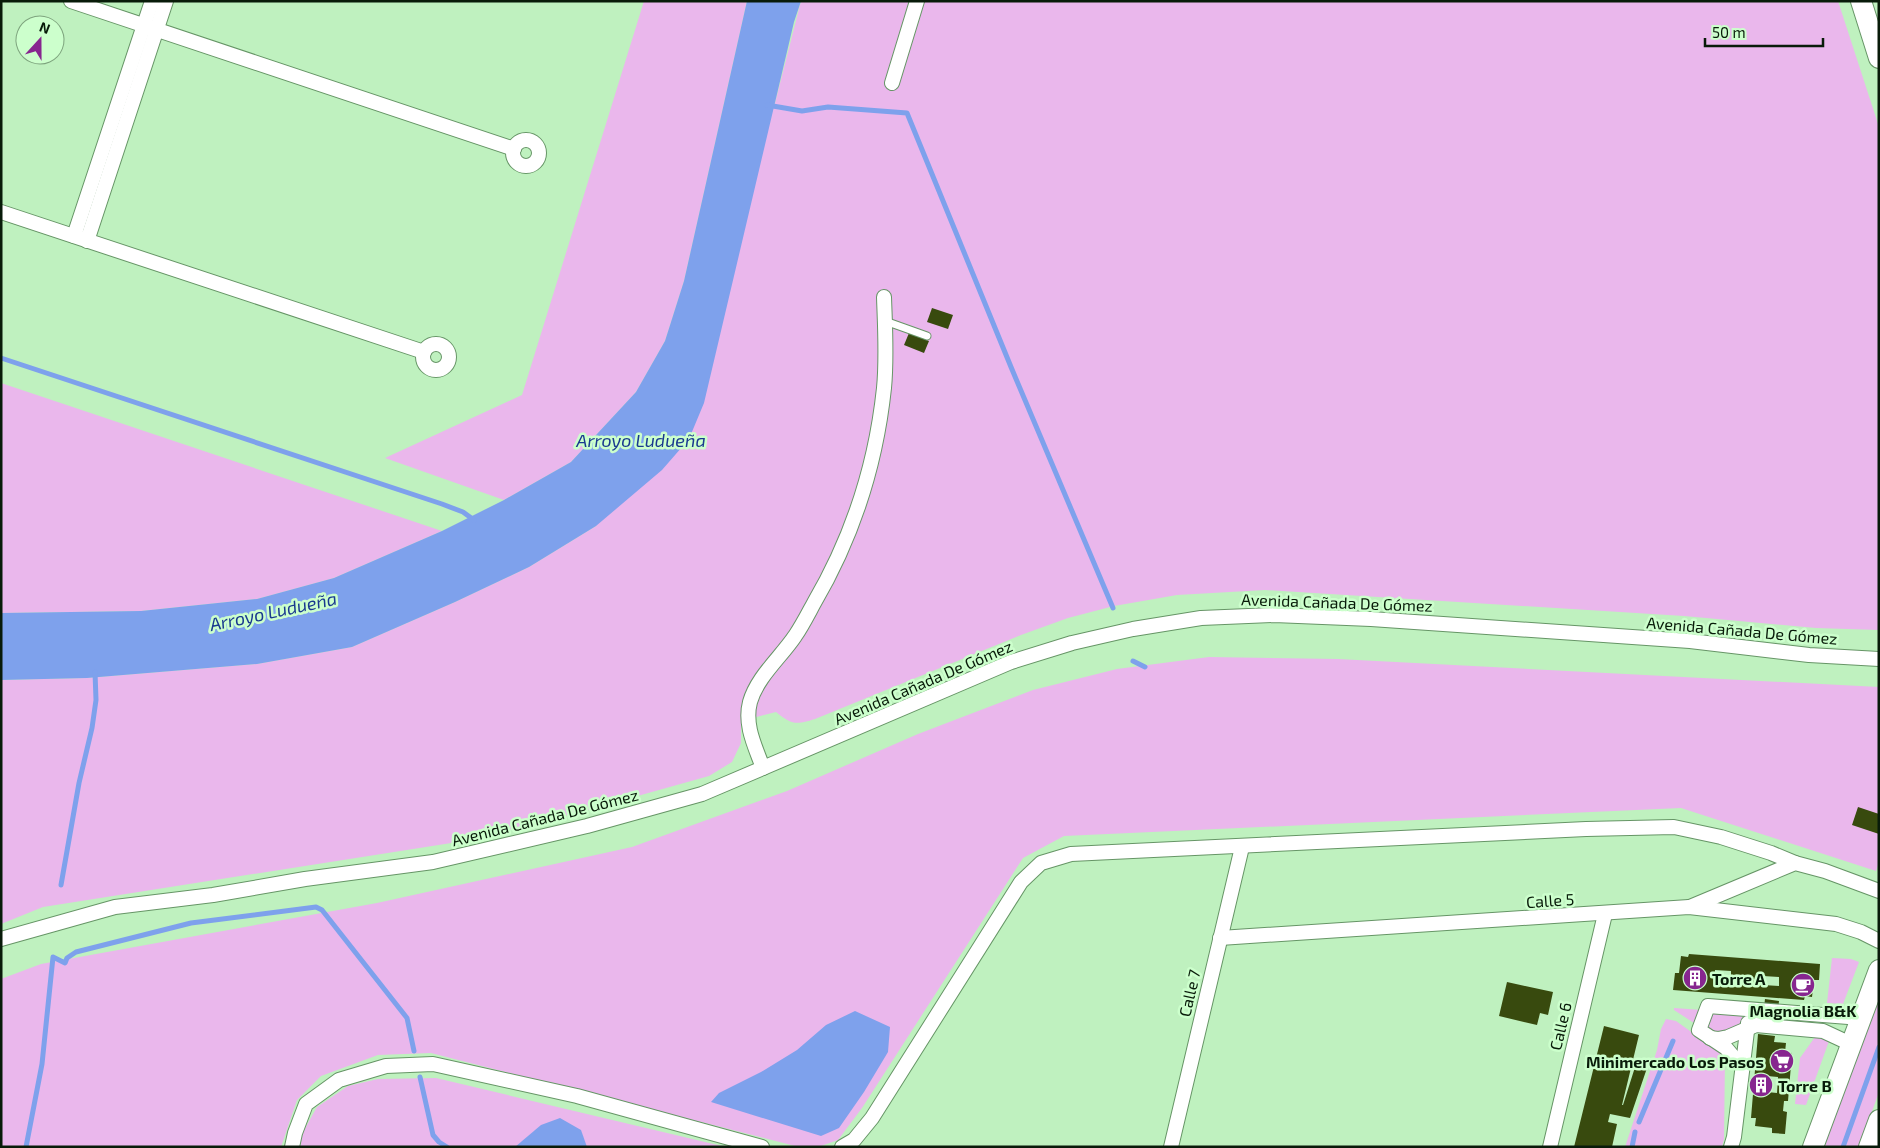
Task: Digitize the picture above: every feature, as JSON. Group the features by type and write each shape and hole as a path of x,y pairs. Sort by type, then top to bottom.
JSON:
{"main road":[{"path":"1861,1 1879,58"},
{"path":"1813,1147 1879,970"},
{"path":"1869,1147 1879,1120"}],"street":[{"path":"71,1 514,149"},
{"path":"150,28 152,1"},
{"path":"80,239 150,28 166,1"},
{"path":"892,82 917,1"},
{"path":"1,212 424,352"},
{"path":"763,768 748,726 750,702 760,682 795,636 821,591 840,552 862,497 876,442 884,387 884,297"},
{"name":"Avenida Cañada De Gómez","path":"1,939 115,907 213,895 305,879 434,862 588,826 702,794 1011,662 1072,643 1124,631 1201,618 1274,615 1371,618 1690,641 1809,655 1879,659"},
{"path":"842,1147 854,1140 872,1118 1022,882 1041,864 1071,854 1586,829 1674,827 1721,837 1879,891"},
{"name":"Calle 7","path":"1171,1147 1242,847"},
{"path":"1689,907 1795,863"},
{"name":"Calle 5","path":"1220,938 1689,907 1836,924 1861,932 1879,941"},
{"name":"Calle 6","path":"1550,1147 1605,914"},
{"path":"1742,1066 1726,1048 1699,1030 1708,1006 1861,1018"},
{"path":"1731,1147 1734,1137 1750,1009"},
{"path":"1815,1014 1811,1020 1811,1026 1815,1030"},
{"path":"1710,1038 1728,1037 1756,1025 1823,1031 1851,1044"},
{"path":"292,1147 306,1104 339,1080 386,1066 433,1064 577,1096 762,1147"}],"lane":[{"path":"885,321 927,336"}],"shaded area":[{"path":"644,1 747,1 684,281 665,341 636,392 571,462 504,500 385,458 522,395"},
{"path":"801,1 1838,1 1879,127 1879,630 1816,628 1684,616 1265,590 1177,595 1114,606 1068,618 1021,635 809,721 790,722 776,712 741,721 741,743 732,762 709,776 584,811 464,841 43,907 1,924 1,680 87,678 257,664 352,647 529,567 596,526 774,107"},
{"path":"1,383 442,531 334,578 257,599 141,611 1,613"},
{"path":"1209,657 1338,659 1879,687 1879,862 1876,871 1681,808 1064,836 1023,858 862,1108 838,1140 818,1147 799,1147 431,1053 378,1055 321,1076 297,1100 281,1147 1,1147 1,979 41,964 377,903 632,847 787,791 918,734 1033,690 1117,669"},
{"path":"1832,958 1851,959 1859,962 1843,1004 1827,1003"},
{"path":"1879,991 1879,1092 1859,1147 1822,1147"},
{"path":"1674,1008 1702,1010 1697,1025 1674,1010"},
{"path":"1715,1011 1740,1014 1744,1019 1743,1024 1721,1035 1706,1029 1709,1015"},
{"path":"1666,1019 1676,1021 1725,1056 1724,1139 1722,1147 1625,1147 1657,1050 1661,1029"},
{"path":"1815,1037 1829,1041 1806,1105 1795,1104 1800,1058"},
{"path":"436,1078 726,1147 300,1147 303,1132 317,1107 348,1086 378,1079"}],"water":[{"name":"Arroyo Ludueña","path":"747,1 801,1 794,22 704,403 689,439 662,470 596,526 529,567 352,647 257,664 87,678 1,680 1,613 141,611 257,599 334,578 442,531 504,500 571,462 636,392 665,341 684,281"},
{"path":"855,1011 890,1027 888,1052 864,1092 839,1128 821,1136 711,1102 719,1093 761,1072 797,1050 826,1025"},
{"path":"560,1118 581,1130 587,1147 515,1147 541,1125"}],"building":[{"path":"932,308 953,315 948,329 927,322"},
{"path":"909,333 929,341 924,353 904,345"},
{"path":"1858,807 1879,814 1879,834 1852,825"},
{"name":"Torre A","path":"1689,954 1820,964 1819,980 1814,980 1812,997 1805,996 1804,1000 1673,990 1675,973 1679,973 1681,956 1688,957","holes":["1715,970 1731,971 1731,981 1715,980","1763,976 1779,977 1779,986 1763,985"]},
{"path":"1507,982 1553,992 1548,1015 1540,1013 1537,1025 1499,1016"},
{"path":"1765,999 1779,1001 1776,1028 1762,1026"},
{"path":"1604,1026 1639,1035 1622,1105 1636,1064 1647,1068 1630,1118 1610,1114 1608,1122 1617,1124 1612,1147 1574,1147"},
{"name":"Torre B","path":"1758,1034 1775,1036 1774,1042 1786,1043 1785,1052 1792,1053 1788,1101 1784,1101 1783,1111 1787,1112 1785,1134 1772,1133 1772,1128 1755,1126 1756,1118 1751,1118","holes":["1767,1076 1778,1077 1777,1093 1767,1092"]}],"waterway":[{"path":"767,105 802,111 828,107 907,113 1011,367 1113,608"},
{"path":"1,358 442,504 463,512 474,520"},
{"path":"1133,661 1145,667"},
{"path":"61,885 79,783 92,728 96,700 95,672"},
{"path":"26,1147 42,1064 53,957 65,963 67,958 76,952 191,923 316,907 322,910 407,1018 414,1051"},
{"path":"1639,1122 1673,1041"},
{"path":"1843,1147 1879,1047"},
{"path":"420,1077 433,1135 447,1147"},
{"path":"1632,1147 1635,1132"}],"place":[{"name":"Torre A","path":"1695,978"},
{"name":"Magnolia B&K","path":"1803,985"},
{"name":"Minimercado Los Pasos","path":"1782,1061"},
{"name":"Torre B","path":"1761,1085"}]}
